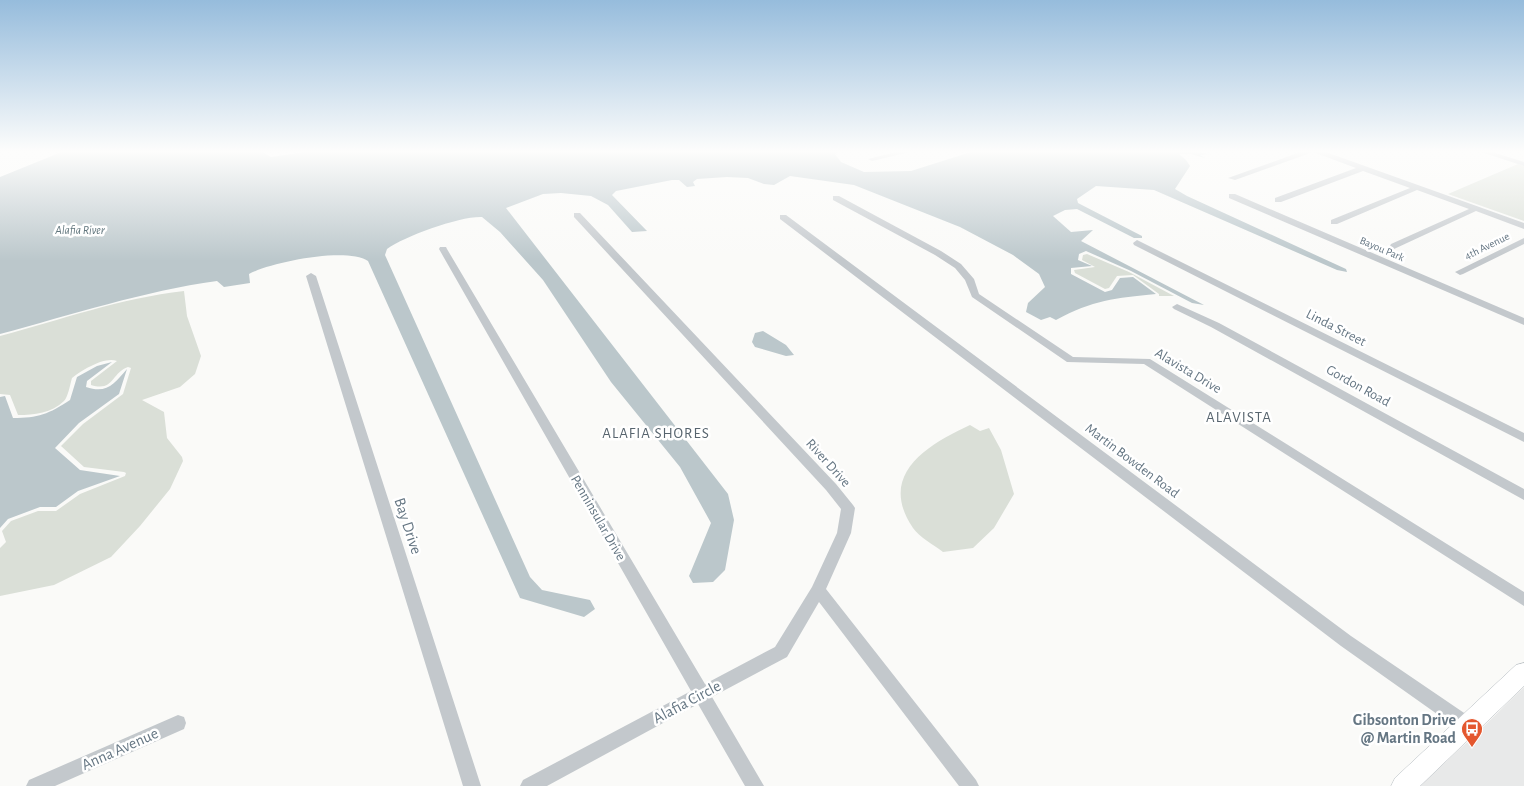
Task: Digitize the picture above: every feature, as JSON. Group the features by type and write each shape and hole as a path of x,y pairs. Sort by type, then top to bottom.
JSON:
{"main road":[{"path":"1402,786 1524,672"}],"street":[{"path":"1278,200 1311,188"},
{"path":"1334,222 1416,188"},
{"path":"1420,188 1524,226"},
{"name":"Bayou Park","path":"1232,196 1524,322"},
{"name":"Alavista Drive","path":"836,198 938,253 958,266 969,279 976,295 1071,360 1146,361 1524,600"},
{"path":"1394,246 1477,208"},
{"name":"River Drive","path":"578,215 831,487 848,508 844,533 818,590"},
{"name":"Martin Bowden Road","path":"783,217 1346,641 1467,725"},
{"name":"4th Avenue","path":"1460,272 1524,241"},
{"name":"Linda Street","path":"1137,243 1524,438"},
{"name":"Penninsular Drive","path":"443,249 755,786"},
{"name":"Bay Drive","path":"310,276 472,786"},
{"name":"Gordon Road","path":"1177,307 1216,325 1524,495"},
{"path":"818,590 970,786"},
{"name":"Alafia Circle","path":"529,786 781,652 818,590"},
{"name":"Anna Avenue","path":"35,786 178,723"}],"shaded area":[{"path":"1463,188 1524,188 1524,221 1448,194"},
{"path":"1087,254 1129,272 1174,296 1159,296 1159,294 1133,275 1117,276 1109,288 1105,289 1075,273 1074,270 1095,267 1082,260 1083,255"},
{"path":"184,291 187,316 201,356 195,374 180,387 142,400 164,412 167,438 182,457 183,461 170,489 140,526 111,557 54,585 0,596 0,548 6,542 2,531 11,521 38,511 56,511 80,494 125,476 126,473 124,472 84,467 61,446 83,424 123,394 131,368 128,367 122,370 112,381 104,386 91,385 91,381 117,361 106,360 100,362 72,378 67,397 59,405 42,412 18,415 10,395 0,394 0,336 114,304"},
{"path":"970,425 980,431 989,428 1001,450 1014,494 994,528 973,548 943,552 923,538 913,528 903,509 901,492 904,477 912,464 924,452 938,442"},
{"path":"1524,687 1524,786 1419,786 1474,736"}],"water":[{"name":"Alafia River","path":"0,188 633,188 616,191 612,195 647,231 632,232 608,205 591,196 561,193 543,194 506,208 728,494 734,520 725,570 713,582 693,583 689,576 711,523 680,467 611,382 543,280 500,232 482,217 447,223 406,238 387,249 385,255 530,577 542,590 590,600 595,609 584,617 520,598 368,261 358,257 343,255 291,261 260,269 249,274 250,283 224,287 217,281 190,285 108,304 0,334"},
{"name":"Alafia River","path":"861,188 1094,188 1077,199 1078,203 1142,236 1142,238 1134,238 1077,209 1065,210 1053,216 1071,232 1093,230 1081,241 1204,305 1192,303 1131,271 1086,251 1079,254 1078,260 1092,266 1071,268 1071,274 1105,292 1112,290 1120,278 1133,277 1156,294 1104,301 1081,308 1056,320 1050,317 1041,320 1026,312 1028,303 1045,287 1039,274 1013,255 960,227"},
{"name":"Alafia River","path":"1120,188 1176,188 1175,189 1187,196 1346,269 1347,272 1337,270 1154,190"},
{"path":"763,331 786,345 794,355 786,356 755,347 752,342 755,333"},
{"path":"112,362 87,381 86,387 99,389 110,386 127,369 119,394 79,423 55,448 80,470 120,476 78,491 56,507 40,507 8,519 0,528 0,397 5,396 13,418 43,414 56,409 70,400 77,377 97,366"}],"place":[{"name":"Gibsonton Drive @ Martin Road","path":"1472,748"}],"district":[{"name":"ALAVISTA","path":"1239,417"},
{"name":"ALAFIA SHORES","path":"656,433"}]}
